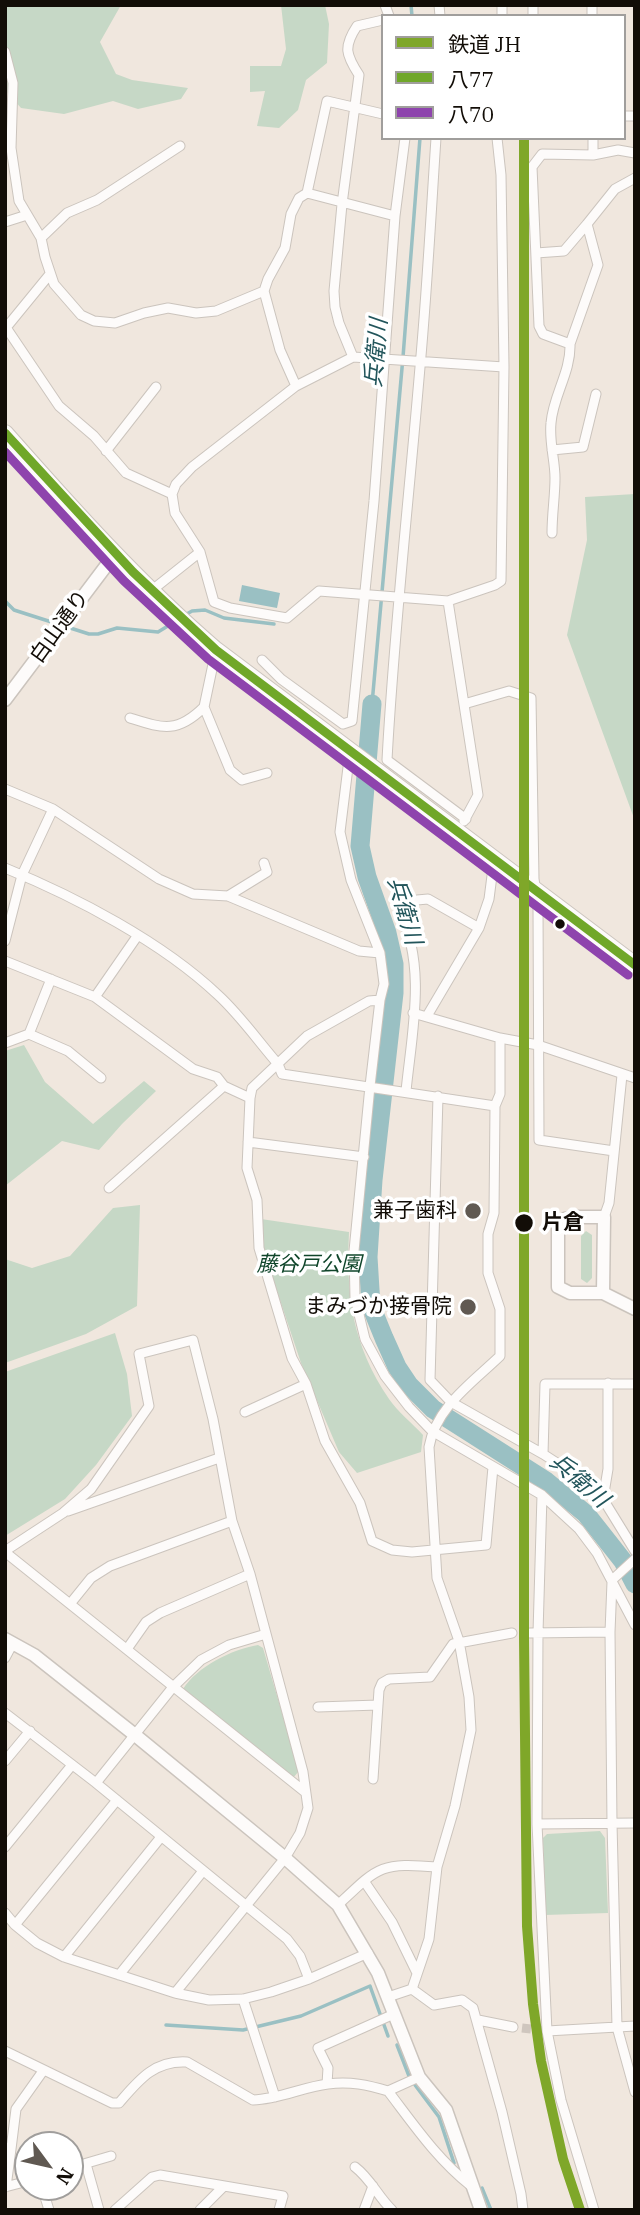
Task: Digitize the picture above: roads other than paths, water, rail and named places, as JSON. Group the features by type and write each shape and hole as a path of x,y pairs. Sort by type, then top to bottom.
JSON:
{"highway":[{"path":"5,433 114,554 185,624 378,772 461,825 494,860 635,965"}],"street":[{"path":"353,357 335,307 334,291 359,75 349,60 347,40 357,26 381,20"},
{"path":"5,52 13,83 8,144 19,201 41,238 54,284 81,315 94,321 116,323 168,308 196,313 216,311 264,291"},
{"path":"296,386 280,351 264,291 285,248 291,214 299,198 307,193 327,101 381,113"},
{"path":"262,660 281,678 343,724 352,720 370,594 384,359 395,216 405,140"},
{"path":"436,140 421,362 401,597 393,656 387,760 461,825 478,795 448,601"},
{"path":"497,140 502,175 504,367 500,581 448,601 319,591 287,618 230,608 214,602 200,552 175,513 172,495 176,484 192,467 296,386 353,357 504,367"},
{"path":"593,140 593,155"},
{"path":"41,238 67,213 97,200 180,146"},
{"path":"570,344 543,334 539,326 532,167 542,154 593,155 618,150 635,153"},
{"path":"537,253 564,251 615,189 635,178"},
{"path":"307,193 395,216"},
{"path":"5,222 27,215"},
{"path":"552,533 555,478 551,426 555,400 570,358 570,344 598,265 587,223"},
{"path":"50,274 6,327 59,406 94,436 126,474 172,495"},
{"path":"106,451 156,387"},
{"path":"552,450 583,447 596,394"},
{"path":"151,591 200,552"},
{"name":"白山通り","path":"5,699 114,554"},
{"path":"130,718 164,728 191,720 204,707 216,650"},
{"path":"464,704 509,691 531,698 538,906 539,1140 614,1151"},
{"path":"204,707 230,770 242,780 267,773"},
{"path":"354,754 340,832 351,880 380,953 384,984 380,1000 374,1086 354,1251 355,1298 365,1339 385,1376 432,1431 542,1495 579,1529 615,1578 635,1625"},
{"path":"5,789 53,809 159,879 194,894 228,896 359,951 380,953"},
{"path":"5,941 9,911 22,875 53,809"},
{"path":"427,1016 479,928 489,899 494,860"},
{"path":"228,896 267,872 264,863"},
{"path":"5,868 138,935 187,967 220,996 278,1064 282,1074 495,1106"},
{"path":"403,1091 416,975 414,952 399,909 417,900 429,899 479,928"},
{"path":"95,997 138,935"},
{"path":"5,961 95,997 193,1069 217,1077 223,1086 250,1098"},
{"path":"29,1034 51,979"},
{"path":"380,1000 369,1001 317,1029 252,1088 247,1168 257,1200 259,1248 292,1359 306,1384 325,1441 360,1503 372,1541 392,1550 412,1552 486,1545 493,1466"},
{"path":"413,1013 500,1038 538,1045 635,1078"},
{"path":"5,1043 29,1034 68,1051 101,1078"},
{"path":"412,1989 429,1939 437,1867 455,1806 471,1730 469,1697 459,1642 437,1578 429,1447 432,1431 451,1402 500,1356 500,1310 488,1273 487,1258 488,1234 494,1213 495,1106 500,1094 500,1038"},
{"path":"603,1293 604,1217 609,1203 622,1075"},
{"path":"109,1188 223,1086"},
{"path":"438,1096 430,1380 451,1402 574,1474 603,1499 635,1551"},
{"path":"248,1142 364,1157"},
{"path":"604,1217 565,1219 558,1226 558,1287 570,1293 603,1293 635,1309"},
{"path":"175,1993 285,1858 300,1833 308,1808 303,1772 250,1574 232,1521 213,1419 193,1340 139,1354 149,1406 91,1489 63,1513 5,1551 305,1792"},
{"path":"603,1499 608,1469 608,1383"},
{"path":"246,1412 306,1384"},
{"path":"543,1454 545,1384 635,1384"},
{"path":"63,1513 219,1458"},
{"path":"542,1495 534,1633 537,1824 547,2031 565,2112 594,2210"},
{"path":"71,1604 91,1578 110,1566 232,1521"},
{"path":"634,1560 615,1578 610,1632 617,2027 635,2092"},
{"path":"127,1650 146,1622 250,1574"},
{"path":"534,1633 610,1632"},
{"path":"373,1779 382,1683 389,1679 430,1677 453,1644 512,1633"},
{"path":"96,1783 173,1687 201,1660 229,1645 266,1634"},
{"path":"5,1658 9,1641 34,1656 135,1735 338,1905 368,1952 388,1997 391,2016 419,2077 446,2110 481,2210"},
{"path":"318,1707 378,1705"},
{"path":"5,1713 96,1783 287,1939 300,1956 309,1979"},
{"path":"5,1761 30,1731"},
{"path":"5,1847 72,1765"},
{"path":"15,1925 117,1800"},
{"path":"537,1824 635,1823"},
{"path":"64,1957 161,1837"},
{"path":"338,1905 385,1866 401,1864 437,1867"},
{"path":"119,1975 204,1871"},
{"path":"364,1881 392,1922 417,1973"},
{"path":"5,1913 37,1943 64,1957 175,1993 209,2000 243,1998 271,1992 309,1979 368,1952"},
{"path":"388,1997 412,1989"},
{"path":"412,1989 434,2005 462,2000 472,2008 478,2020 523,2210"},
{"path":"243,1998 275,2097"},
{"path":"327,2084 328,2068 318,2048 391,2016"},
{"path":"478,2020 513,2027"},
{"path":"547,2031 635,2026"},
{"path":"5,2051 112,2104 119,2102 145,2073 174,2062 187,2062 253,2100 327,2084 367,2084 388,2091 433,2152 471,2186"},
{"path":"6,2187 8,2149 16,2109 43,2071"},
{"path":"388,2091 419,2077"},
{"path":"99,2210 86,2164 111,2156"},
{"path":"355,2167 368,2177 392,2210"},
{"path":"115,2210 152,2177 160,2175 283,2196 282,2208"},
{"path":"200,2210 225,2186"},
{"path":"364,2210 373,2186"}],"water":[{"path":"242,585 280,593 277,608 239,601"}],"waterway":[{"name":"兵衛川","path":"411,5 412,14"},
{"name":"兵衛川","path":"372,704 420,140"},
{"path":"5,601 14,610 89,634 117,628 158,632 176,621"},
{"path":"185,615 192,611 205,610 224,618 274,624"},
{"name":"兵衛川","path":"372,704 360,846 367,877 387,933 394,964 394,993 373,1180 368,1257 371,1306 397,1367 409,1385 433,1409 546,1481 586,1514 623,1561 635,1584"},
{"path":"166,2025 243,2030 301,2016 370,1986 388,2036"},
{"path":"397,2045 409,2076"},
{"path":"415,2085 439,2117 454,2163"},
{"path":"482,2188 491,2210"}],"tunnel":[{"path":"522,2028 547,2031"}],"rail line":[{"name":"JH","path":"524,140 524,1638 527,1926 541,2061 563,2159 580,2210"}],"place":[{"name":"兼子歯科","path":"473,1211"},
{"name":"片倉","path":"524,1223"},
{"name":"まみづか接骨院","path":"468,1307"}],"park label":[{"name":"藤谷戸公園","path":"309,1265"}]}
